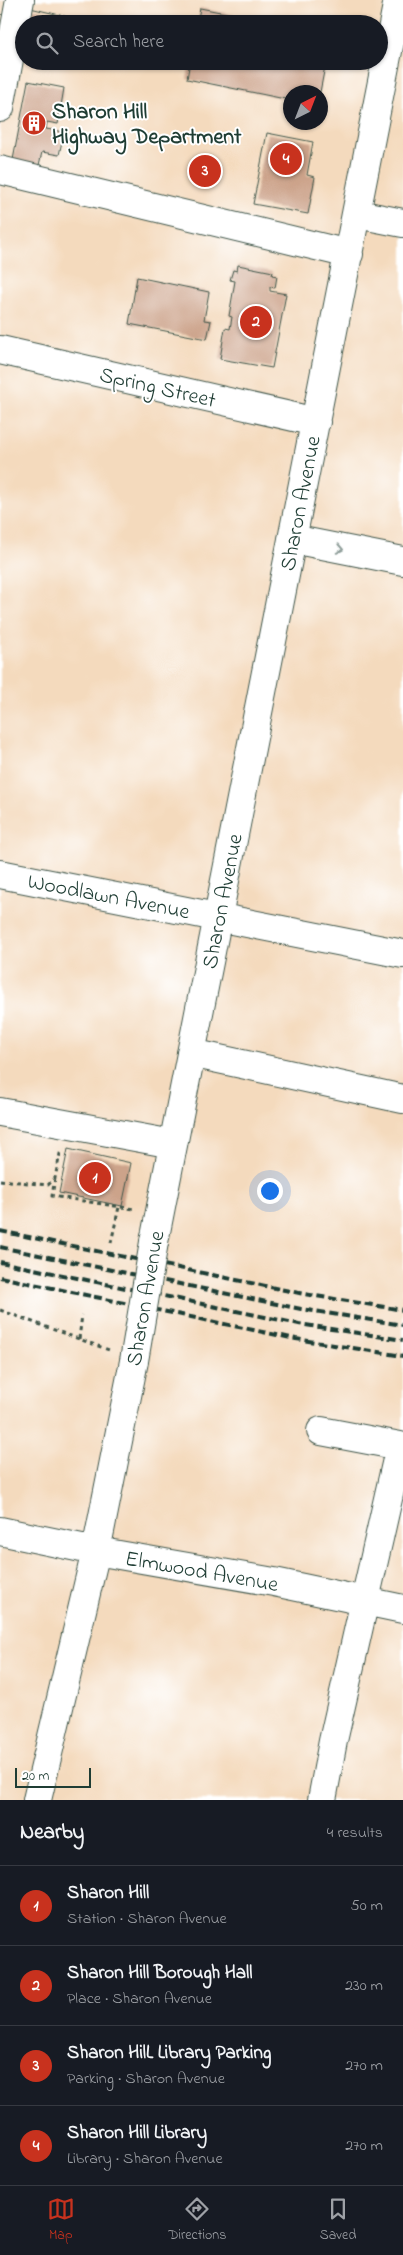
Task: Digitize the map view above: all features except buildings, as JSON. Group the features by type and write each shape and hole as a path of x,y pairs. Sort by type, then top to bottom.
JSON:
{"street":[{"path":"17,15 20,0"},
{"name":"Sharon Avenue","path":"388,52 398,0"},
{"path":"0,108 15,27"},
{"name":"Sharon Avenue","path":"37,1800 96,1551 134,1361 173,1144 385,70"},
{"path":"0,170 349,254"},
{"path":"357,214 403,223"},
{"name":"Spring Street","path":"0,350 316,422"},
{"path":"292,539 403,561"},
{"name":"Woodlawn Avenue","path":"0,874 403,954"},
{"path":"191,1052 403,1099"},
{"path":"0,1112 173,1144"},
{"path":"320,1431 400,1446 322,1800"},
{"name":"Elmwood Avenue","path":"0,1530 96,1551 274,1582 403,1609"}],"path":[{"path":"67,1124 52,1196 160,1212"},
{"path":"0,1180 48,1184 55,1178"},
{"path":"111,1243 118,1207"},
{"path":"0,1310 109,1350 107,1360"},
{"path":"79,1339 82,1315"}],"railway":[{"path":"0,1231 304,1294 403,1310"},
{"path":"0,1247 301,1309 403,1325"},
{"path":"0,1262 299,1324 403,1340"},
{"path":"0,1277 296,1339 403,1356"}],"place":[{"name":"Sharon Hill Highway Department","path":"34,123"},
{"name":"Sharon Hill Library","path":"286,159"},
{"name":"Sharon HilL Library Parking","path":"205,171"},
{"name":"Sharon Hill Borough Hall","path":"256,322"},
{"name":"Sharon Hill","path":"95,1178"}]}
